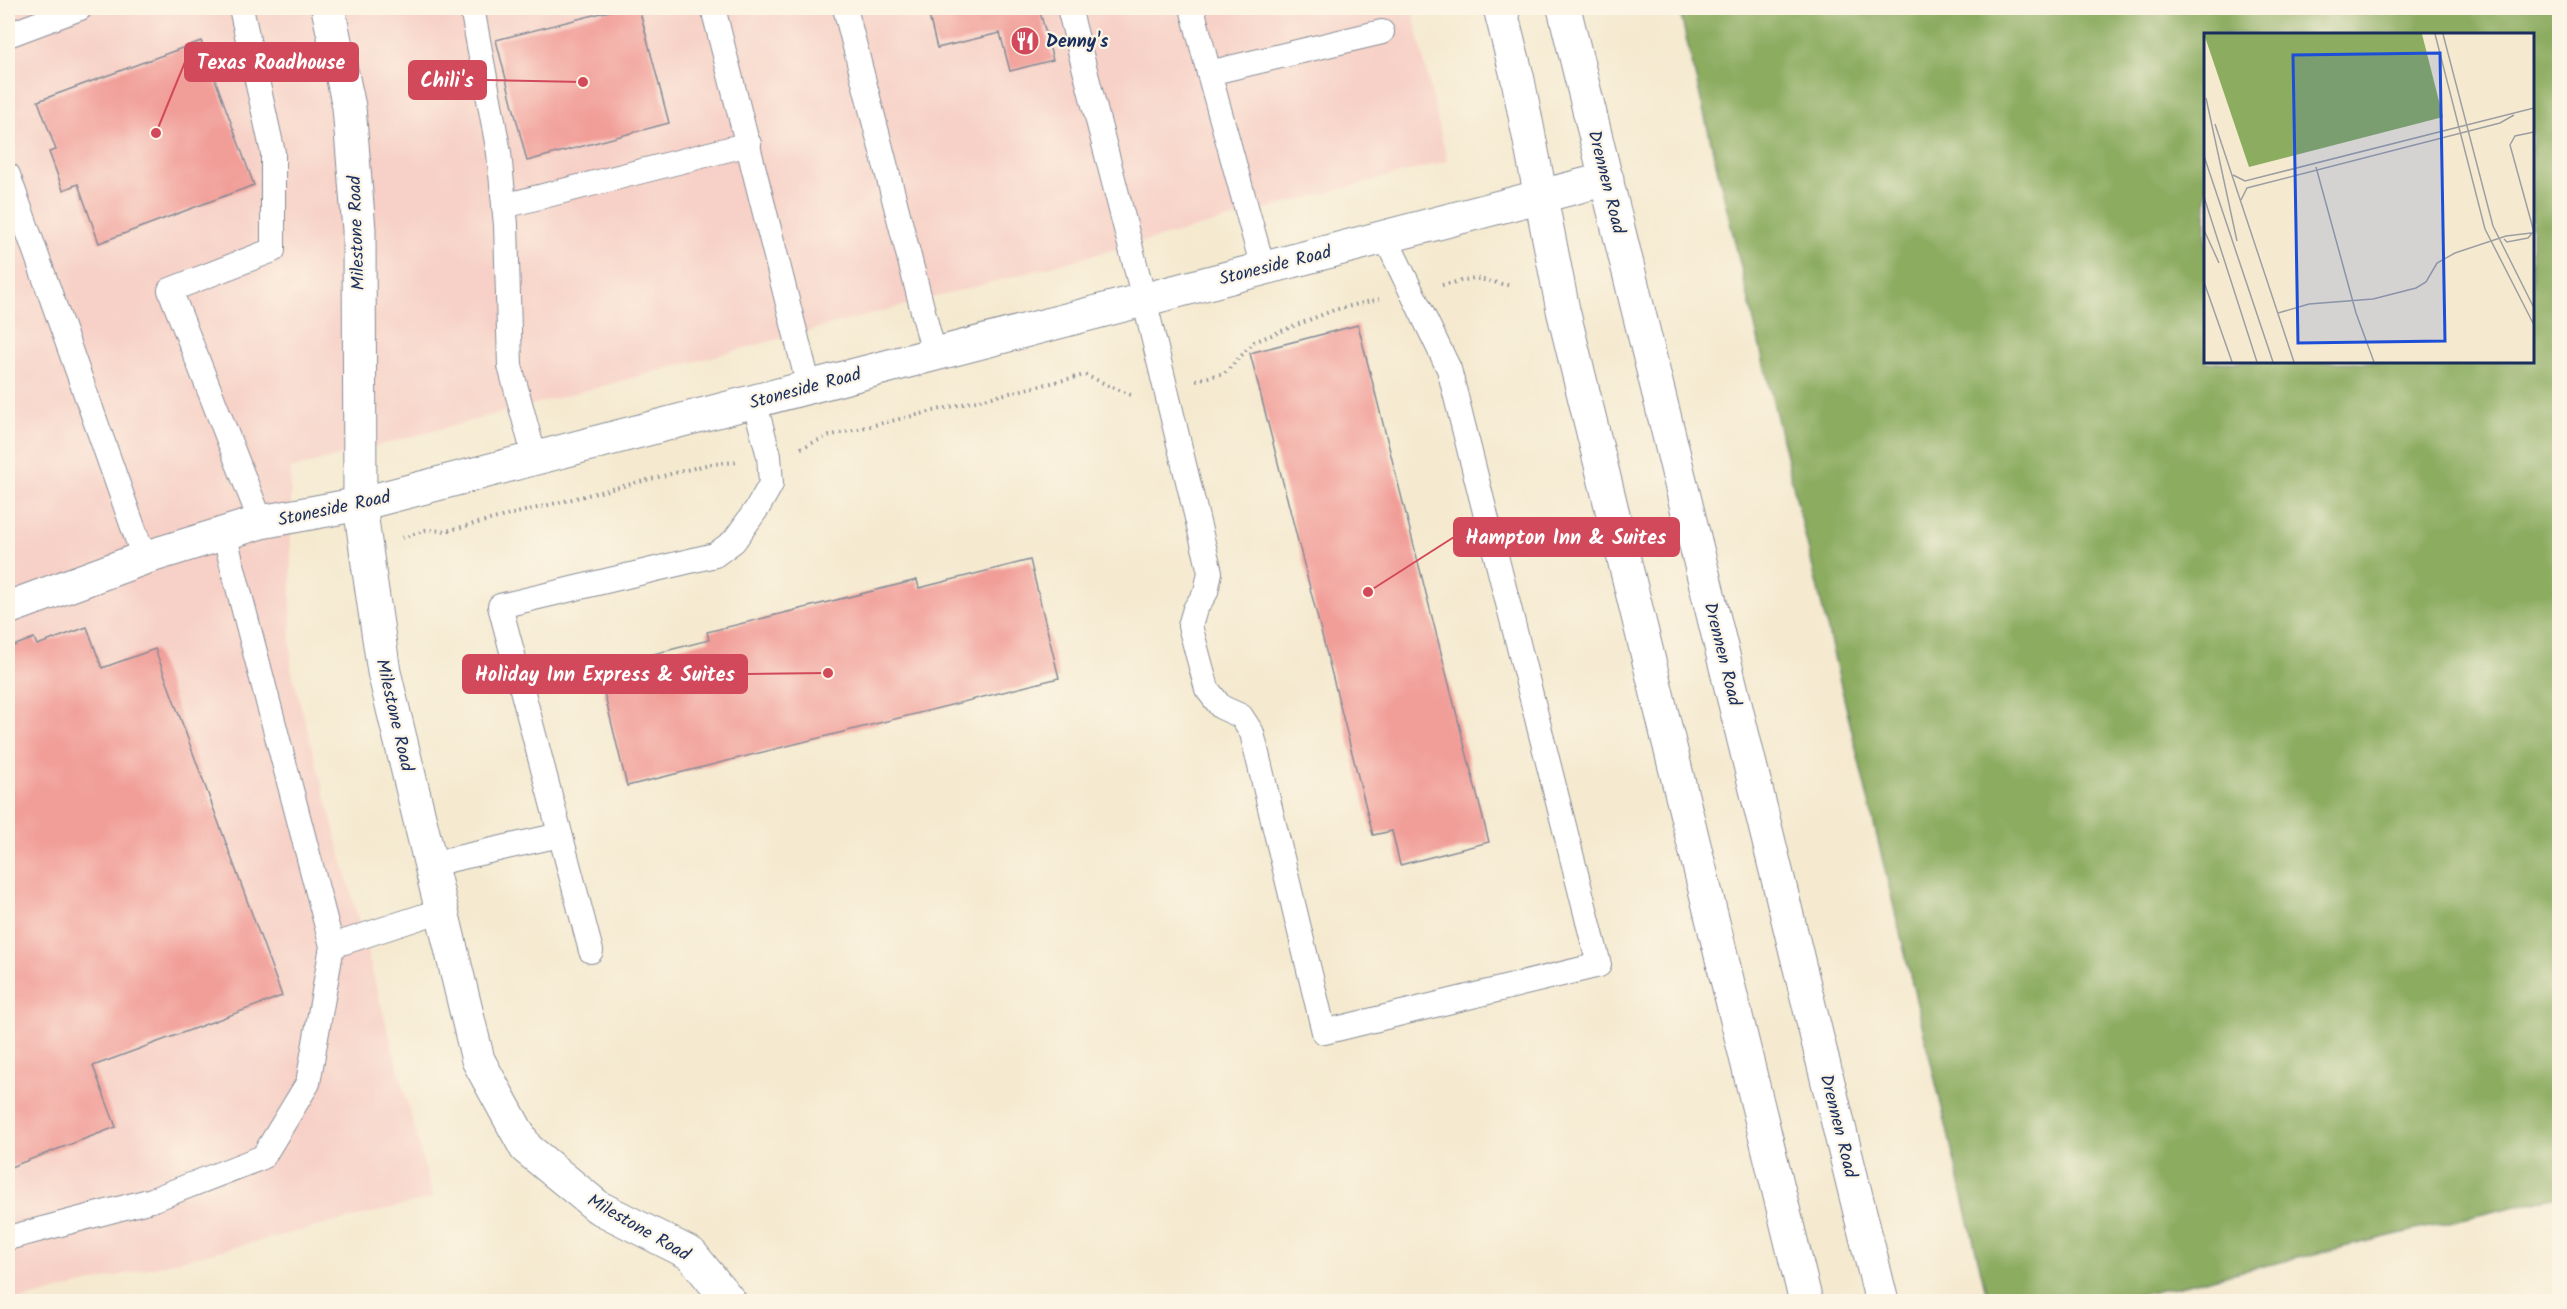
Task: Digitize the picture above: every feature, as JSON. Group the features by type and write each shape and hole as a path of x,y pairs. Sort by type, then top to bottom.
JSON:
{"street":[{"name":"Milestone Road","path":"328,8 349,107 359,230 360,504 366,550 384,672 478,1060 526,1148 598,1207 691,1254 730,1302"},
{"path":"1500,8 1518,80 1563,310 1806,1302"},
{"name":"Drennen Road","path":"1564,8 1882,1302"},
{"name":"Stoneside Road","path":"8,608 144,558 261,522 360,504 1607,179"}],"lane":[{"path":"8,35 80,8"},
{"path":"242,8 273,153 273,249 170,290 261,522"},
{"path":"472,8 499,153 504,206 510,366 535,459"},
{"path":"713,8 810,387"},
{"path":"844,8 934,354"},
{"path":"1069,8 1144,299 1210,572 1206,592 1195,609 1190,626 1206,689 1221,707 1241,716 1252,733 1324,1032 1599,965 1449,369 1384,237"},
{"path":"1192,8 1263,268"},
{"path":"1209,73 1382,32"},
{"path":"504,206 748,144"},
{"path":"8,175 144,558"},
{"path":"591,951 500,606 715,555 734,541 771,484 769,456 754,401"},
{"path":"8,1238 152,1200 263,1157 308,1083 332,946 224,534"},
{"path":"431,864 560,835"},
{"path":"332,946 442,910"}],"path":[{"path":"366,550 426,530 446,531 710,464 730,463 795,450 828,436 1085,375 1132,396 1225,373 1254,342 1324,314 1410,291 1474,278 1512,286"}],"shaded area":[{"path":"8,8 1412,8 1447,161 291,469 291,668 433,1198 16,1301 8,1301"}],"green space":[{"path":"1679,8 2559,8 2559,1196 2116,1301 1988,1301"}],"building":[{"path":"621,8 639,8 669,123 527,161 496,40"},
{"name":"Denny's","path":"927,8 1039,8 1053,60 1010,71 1000,33 937,48"},
{"path":"201,41 254,185 99,243 78,184 63,190 49,152 56,150 38,101"},
{"path":"1358,325 1489,842 1400,865 1392,831 1373,835 1250,353"},
{"path":"1030,560 1059,678 627,786 598,668 709,640 707,632 917,580 919,588"},
{"path":"87,627 102,668 155,649 282,996 93,1066 116,1127 8,1168 8,648 34,638 37,645"}],"place":[{"name":"Denny's","path":"1025,41"},
{"name":"Chili's","path":"583,82"},
{"name":"Texas Roadhouse","path":"156,133"},
{"name":"Hampton Inn & Suites","path":"1368,592"},
{"name":"Holiday Inn Express & Suites","path":"828,673"}]}
